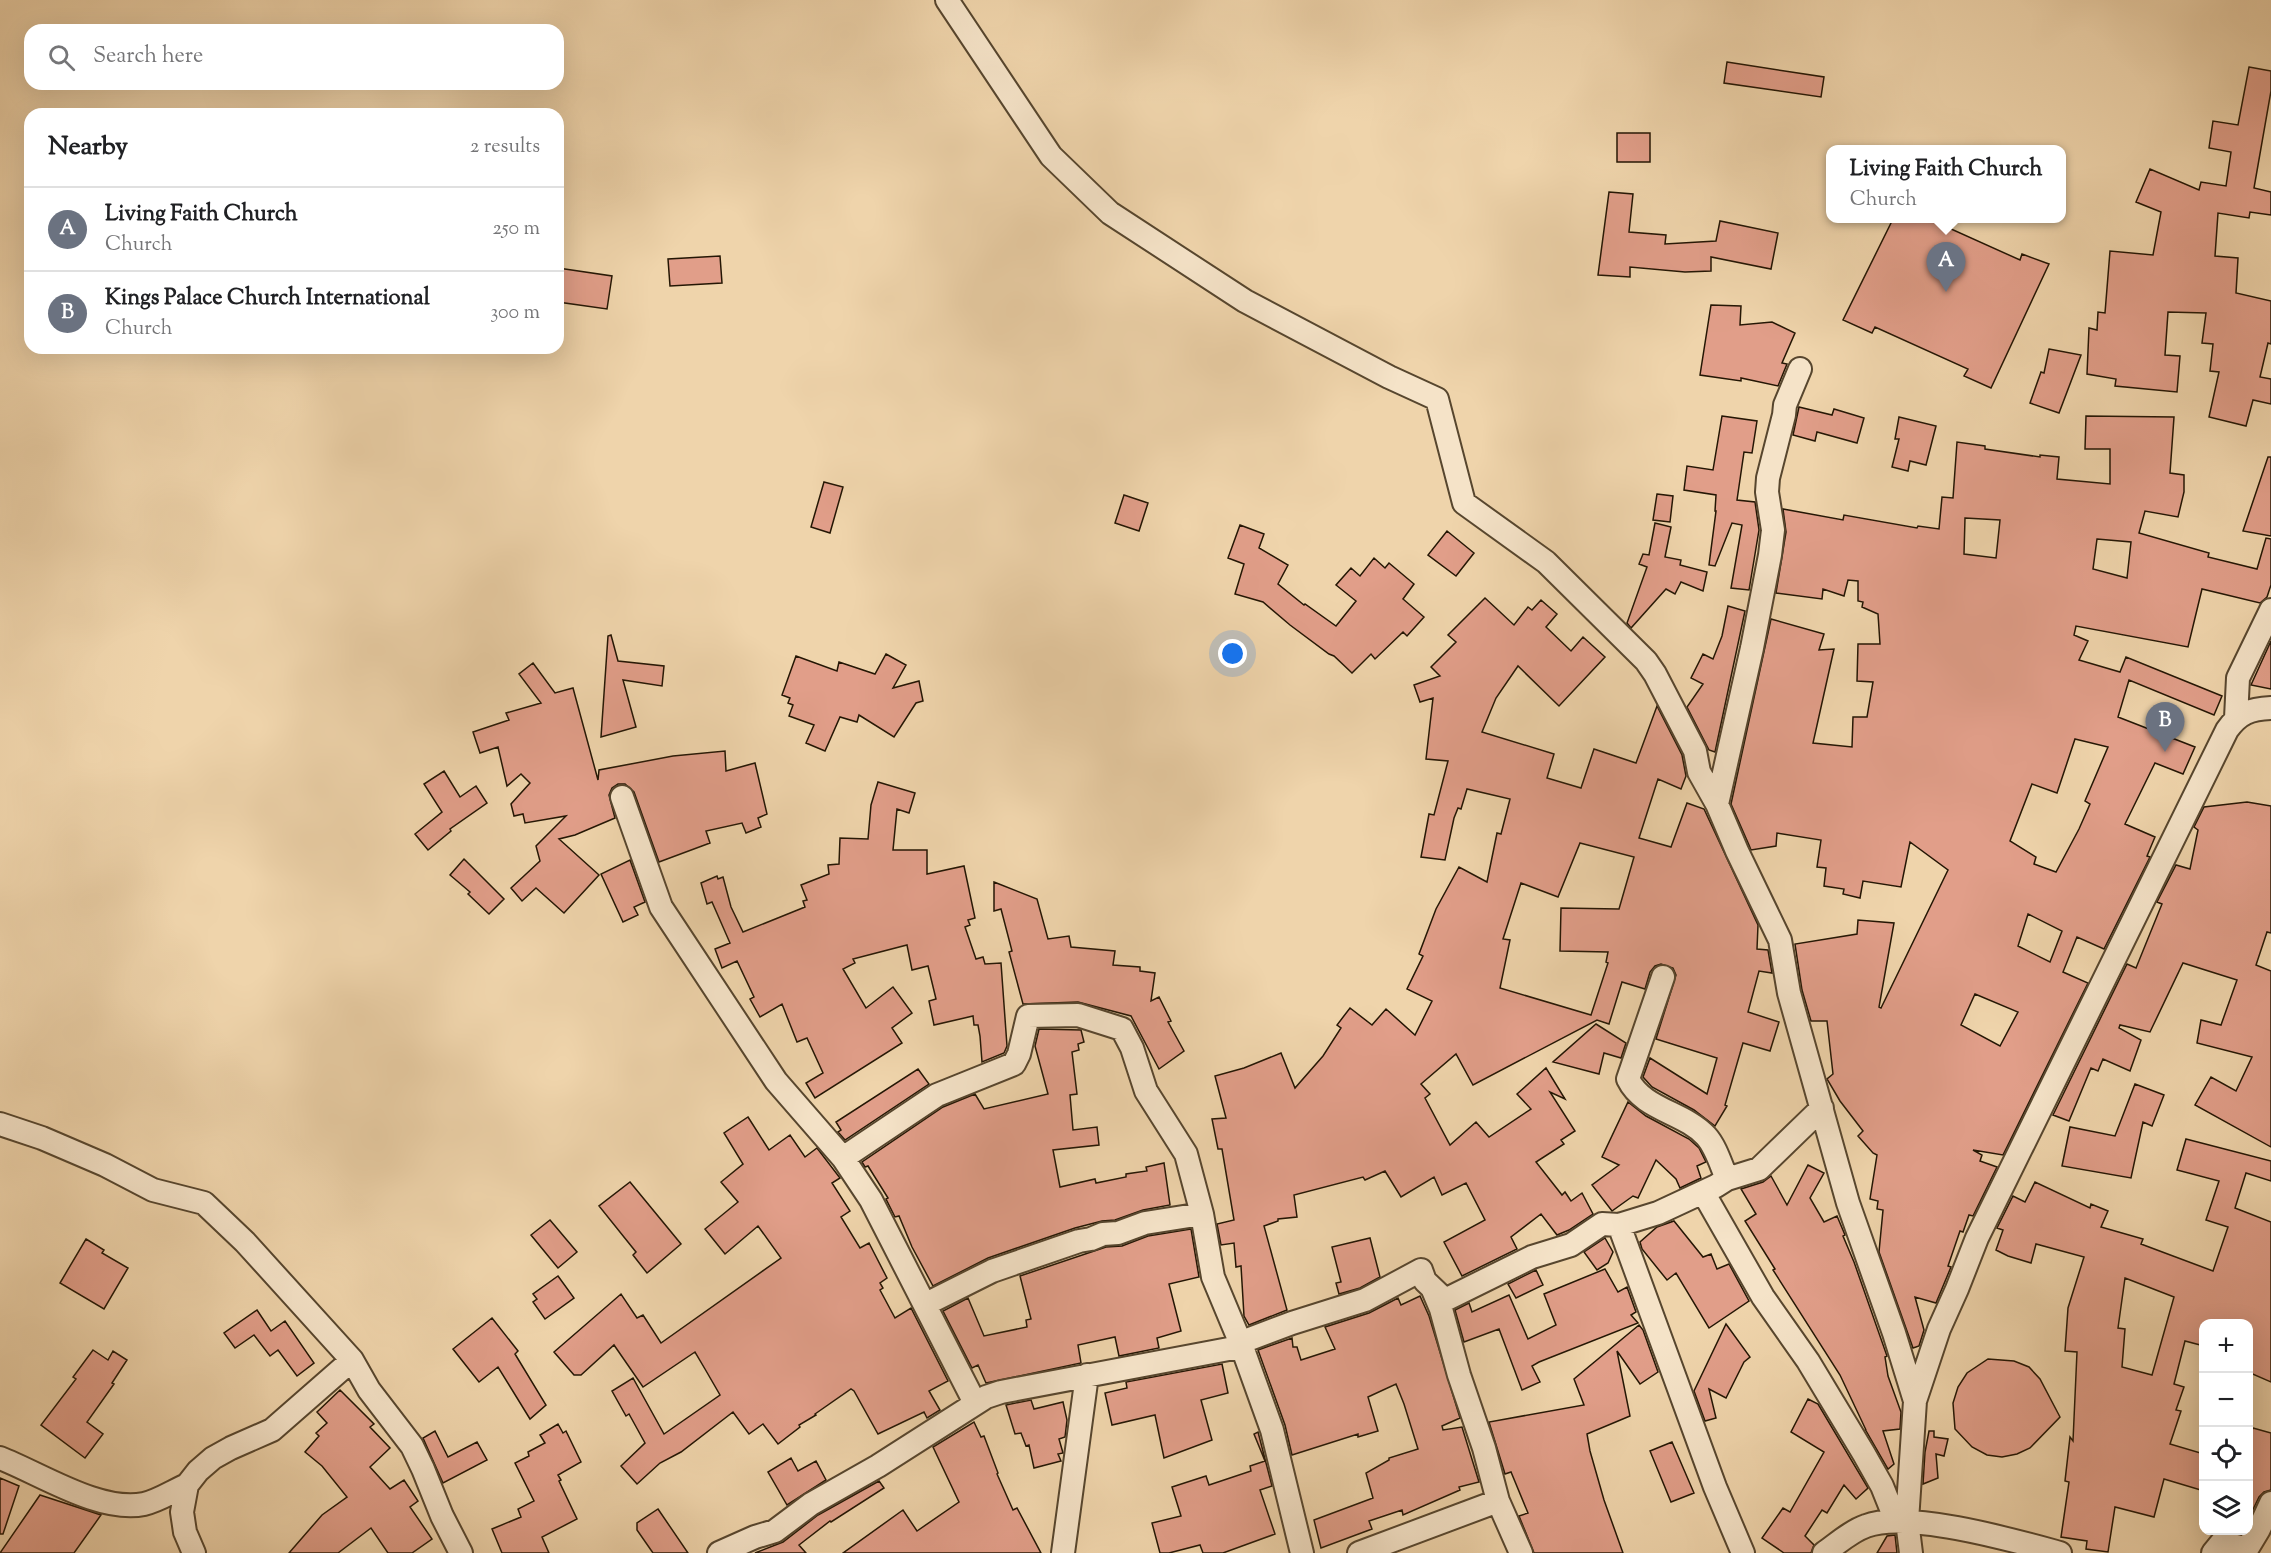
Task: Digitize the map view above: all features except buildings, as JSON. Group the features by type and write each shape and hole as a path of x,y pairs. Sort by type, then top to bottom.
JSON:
{"street":[{"path":"947,0 1051,156 1110,213 1245,301 1389,377 1437,399 1464,503 1546,562 1646,661 1655,674 1695,751 1699,772 1780,939 1789,993 1848,1203 1894,1333 1915,1401"},
{"path":"1716,804 1752,648 1770,555 1773,530 1767,492 1768,478 1785,415 1785,405 1800,369"},
{"path":"2236,718 2238,678 2271,610"},
{"path":"1902,1521 1915,1401 1939,1329 1977,1238 2222,740 2236,718 2248,710 2271,708"},
{"path":"622,796 661,907 776,1081 843,1158 871,1200 975,1403"},
{"path":"1663,977 1628,1078 1633,1090 1661,1110 1706,1136 1727,1179"},
{"path":"843,1158 937,1095 1014,1064 1019,1054 1028,1016 1078,1015 1122,1029 1127,1035 1146,1091 1186,1154 1202,1214 1213,1277 1241,1344 1272,1430 1302,1553"},
{"path":"719,1553 775,1531 811,1504 878,1466 975,1403 1001,1392 1234,1348 1292,1323 1365,1300 1421,1270 1425,1281 1445,1300 1532,1257 1571,1245 1602,1224 1619,1225 1658,1213 1727,1179 1759,1169 1822,1108"},
{"path":"0,1124 42,1138 105,1165 153,1190 204,1203 245,1242 352,1360 369,1390 412,1446 442,1516 461,1553"},
{"path":"1702,1192 1763,1297 1808,1361 1882,1486 1902,1521 1911,1553"},
{"path":"926,1304 992,1271 1071,1243 1103,1234 1118,1233 1145,1223 1202,1214"},
{"path":"1619,1225 1715,1487 1743,1553"},
{"path":"1433,1290 1484,1448 1498,1501 1521,1553"},
{"path":"194,1553 184,1532 182,1512 187,1485 198,1471 213,1458 231,1448 272,1430 352,1360"},
{"path":"1063,1553 1087,1375"},
{"path":"0,1458 30,1469 68,1490 114,1504 146,1503 187,1485"},
{"path":"1359,1553 1498,1501"},
{"path":"2213,1553 2222,1542 2247,1549 2259,1530 2271,1503"},
{"path":"1824,1553 1868,1525 1902,1521 2004,1538 2060,1553"}],"place":[{"name":"Living Faith Church","path":"1946,292"},
{"name":"Kings Palace Church International","path":"2165,752"}]}
